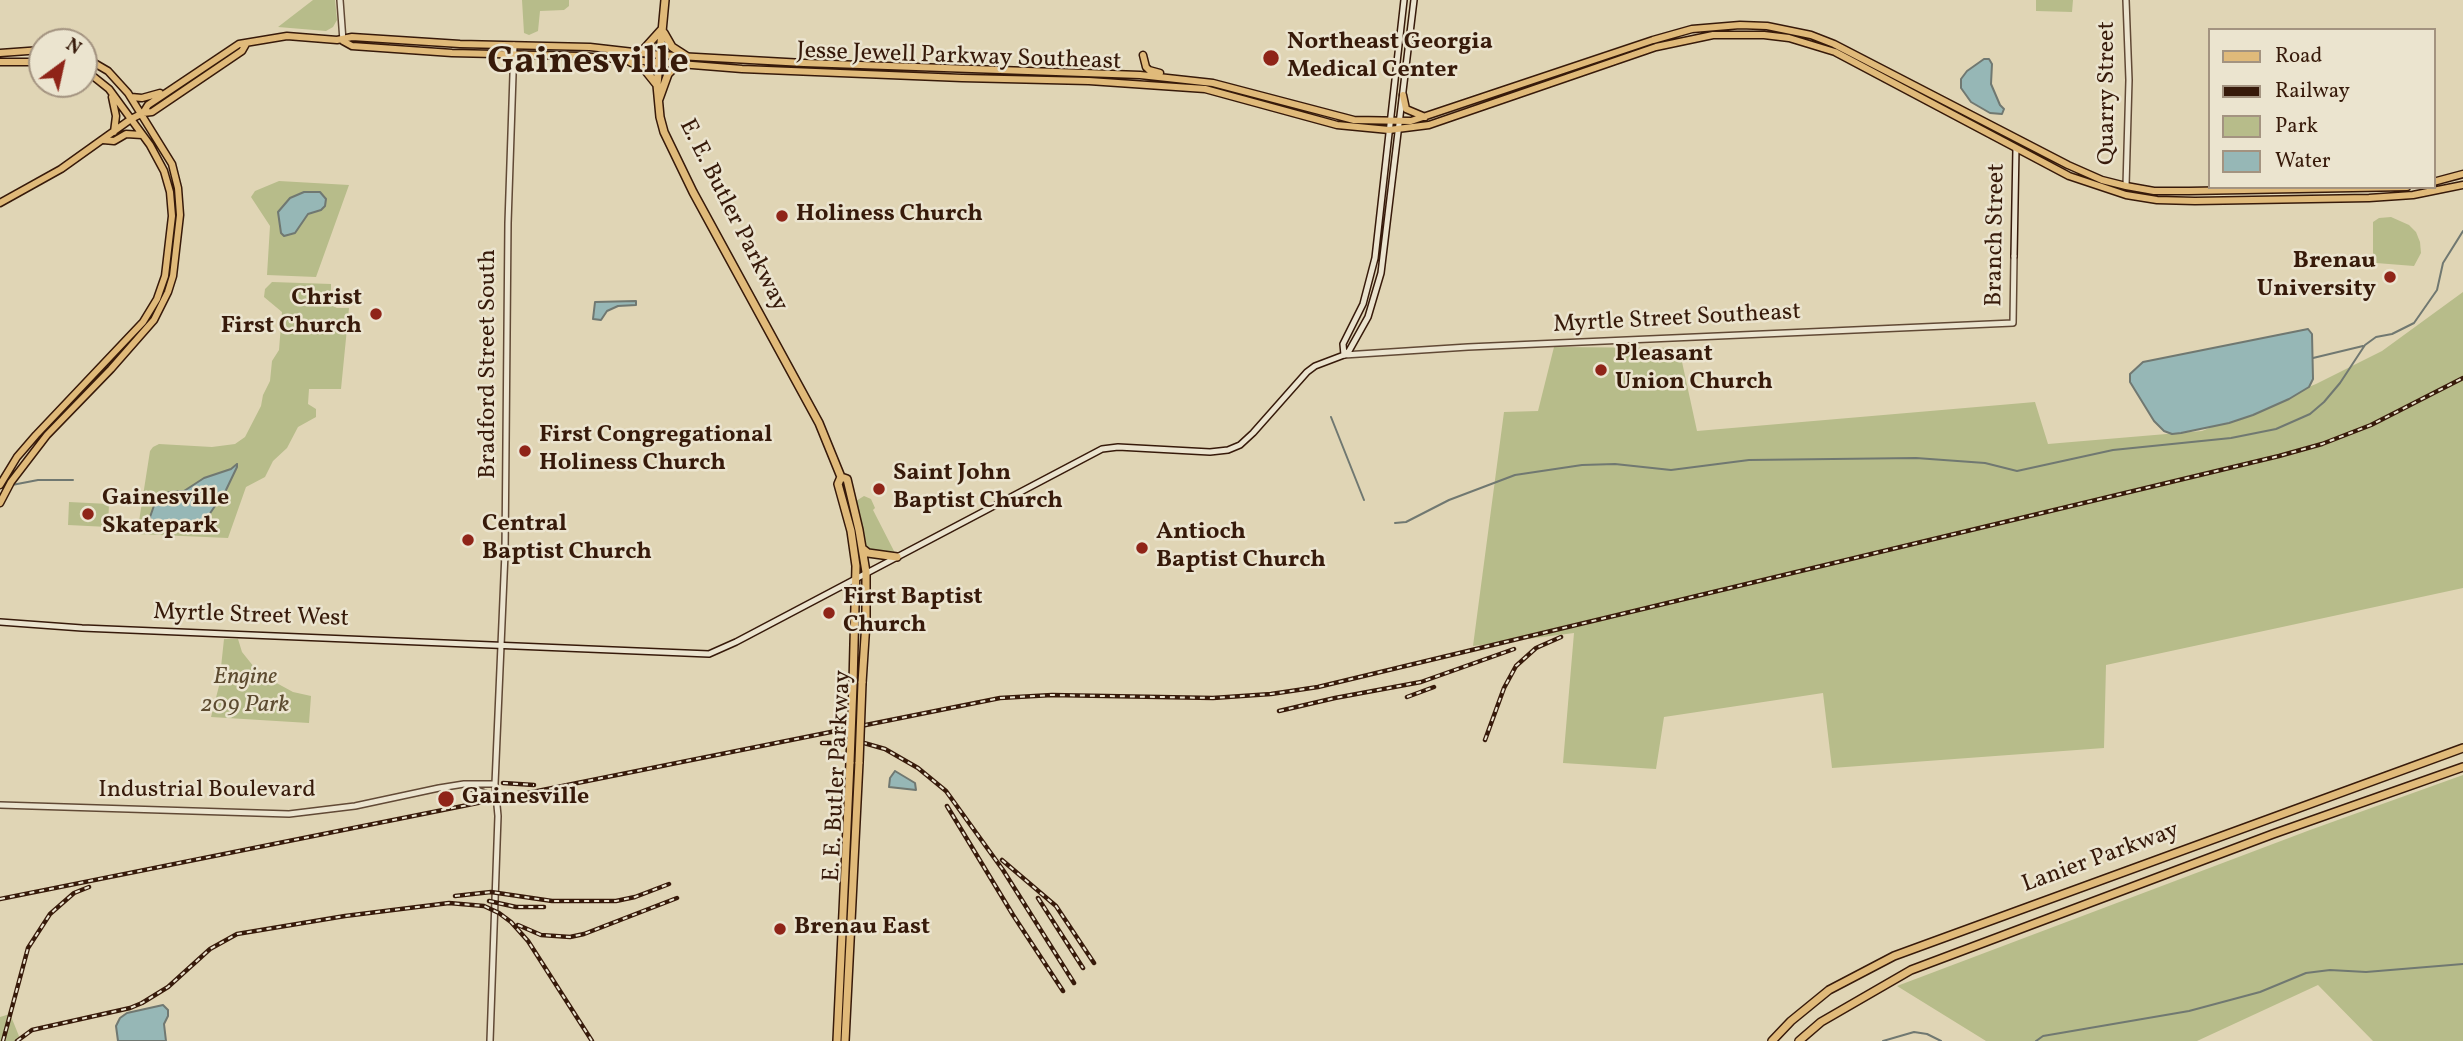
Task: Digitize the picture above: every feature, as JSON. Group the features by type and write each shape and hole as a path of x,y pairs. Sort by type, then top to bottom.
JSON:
{"highway":[{"name":"E. E. Butler Parkway","path":"665,0 657,85 657,103 664,132 692,192 816,416 841,477 847,480 863,549 866,622 837,1041"},
{"path":"636,52 644,49 662,29 672,47 686,56"},
{"path":"627,60 645,70 657,85"},
{"path":"657,103 668,74 683,65"},
{"name":"E. E. Butler Parkway","path":"841,477 838,484 851,531 856,566 853,684 855,762 845,1041"},
{"path":"863,549 897,557"},
{"name":"Lanier Parkway","path":"1772,1041 1791,1021 1829,990 1894,956 2463,748"},
{"name":"Lanier Parkway","path":"1799,1041 1821,1022 1911,970 2273,834 2463,767"}],"main road":[{"name":"Jesse Jewell Parkway Southeast","path":"343,41 352,46 415,51 627,60 686,56 1193,79 1339,118 1390,121 1426,117 1692,29 1767,26 1811,35 1857,55 2067,165 2102,180 2126,186"},
{"name":"Jesse Jewell Parkway Southeast","path":"343,41 352,37 460,44 590,47 636,52 683,65 1089,81 1205,89 1337,125 1398,130 1429,125 1656,47 1713,35 1741,33 1789,38 1835,52 2016,148"},
{"path":"143,113 169,90 239,44 287,36 343,41"},
{"path":"0,203 61,169 131,119 152,112 243,51 246,44"},
{"path":"0,53 28,51"},
{"path":"1143,55 1144,64 1149,70 1193,79"},
{"path":"0,62 28,62"},
{"path":"0,503 11,482 47,435 145,331 159,312 168,292 174,267 180,215 178,188 172,164 143,113 108,71 98,65"},
{"path":"0,485 17,457 36,435 139,327 159,293 165,276 172,200 164,171 111,91 98,79"},
{"path":"131,97 142,98 169,90"},
{"path":"111,91 116,116 114,132"},
{"path":"1403,95 1406,109 1426,117"},
{"path":"103,140 114,141 126,134 142,135"},
{"path":"2016,148 2069,176 2104,189 2157,200 2380,197 2413,195 2463,185"},
{"path":"2435,181 2463,174"},
{"path":"2126,186 2154,191 2298,189"}],"street":[{"path":"1344,355 1343,344 1363,304 1373,271 1404,0"},
{"path":"1344,355 1363,327 1378,289 1384,259 1413,0"},
{"name":"Quarry Street","path":"2126,0 2129,80 2126,186"},
{"path":"339,1 343,41"},
{"name":"Bradford Street South","path":"490,1041 497,798 495,784 507,460 509,188 514,45"},
{"name":"Branch Street","path":"2013,323 2016,148"},
{"name":"Myrtle Street Southeast","path":"1344,355 2013,323"},
{"name":"Myrtle Street West","path":"0,622 82,628 709,653 736,642 1102,449 1118,447 1210,452 1234,447 1254,433 1307,372 1315,366 1344,355"},
{"name":"Industrial Boulevard","path":"0,805 289,814 355,806 439,788 495,784"},
{"path":"464,785 497,798"}],"green space":[{"path":"313,0 335,0 337,20 333,27 326,31 278,27"},
{"path":"522,0 569,0 569,6 564,10 540,11 538,31 529,35 524,33"},
{"path":"2036,0 2073,0 2072,12 2036,11"},
{"path":"279,181 349,185 316,277 267,275 270,226 251,197 255,191"},
{"path":"2391,217 2409,225 2416,232 2421,253 2414,266 2376,263 2373,260 2373,222 2379,218"},
{"path":"272,282 331,284 331,305 349,308 341,389 309,389 308,404 316,409 316,417 298,427 287,448 273,461 265,477 246,487 228,538 137,534 150,451 153,447 159,444 212,447 235,444 245,437 261,406 270,381 272,361 279,350 282,312 264,297 265,289"},
{"path":"2463,292 2463,588 2106,665 2104,748 1832,768 1823,693 1664,717 1656,769 1563,763 1574,633 1473,646 1504,412 1538,411 1554,347 1679,348 1697,431 2035,402 2048,444 2202,431 2316,384 2382,351"},
{"path":"864,496 871,499 875,508 873,510 895,553 872,551 864,545 856,501"},
{"name":"Gainesville Skatepark","path":"69,502 109,504 108,527 68,525"},
{"name":"Engine 209 Park","path":"224,639 238,639 242,652 254,667 271,680 293,692 311,696 309,723 211,717 219,686"},
{"path":"2463,775 2463,1041 2373,1041 2318,985 2197,1041 1986,1041 1897,986 2310,830"},
{"path":"10,1014 21,1041 0,1041 0,1017"}],"water":[{"path":"1984,59 1989,59 1992,64 1991,84 2004,109 2002,114 1990,113 1971,102 1961,88 1961,79 1967,71"},
{"path":"304,192 320,192 326,199 325,206 308,214 295,233 284,236 281,233 278,212 290,198"},
{"path":"636,301 636,305 618,306 607,311 601,320 593,319 595,302"},
{"path":"2308,329 2312,334 2313,379 2309,387 2289,399 2229,423 2181,433 2164,431 2154,421 2130,382 2130,374 2143,362"},
{"path":"237,464 226,490 202,525 167,528 151,524 150,517 159,496 184,491 204,478 231,469"},
{"path":"895,771 915,783 916,790 889,787 890,778"},
{"path":"163,1005 168,1010 164,1024 166,1041 118,1041 116,1026 120,1018 127,1013"}],"waterway":[{"path":"1395,523 1406,522 1449,500 1515,475 1582,465 1615,464 1671,470 1749,460 1916,458 1985,463 2017,471 2113,450 2231,438 2276,429 2310,414 2324,402 2365,345 2376,337 2392,334 2414,323 2437,290 2443,263 2463,231"},
{"path":"2313,358 2363,346"},
{"path":"1331,417 1364,500"},
{"path":"12,485 38,480 73,480"},
{"path":"2036,1041 2043,1036 2189,1011 2260,992 2306,973 2330,970 2366,972 2463,964"},
{"path":"1883,1041 1914,1032 1927,1034 1941,1041"}],"railway":[{"path":"0,899 1000,698 1052,695 1213,698 1318,687 2279,456 2322,444 2371,425 2463,378"},
{"path":"1485,740 1504,688 1516,666 1536,648 1561,637"},
{"path":"1279,711 1421,682 1514,649"},
{"path":"1407,697 1434,687"},
{"path":"822,743 864,743 885,749 918,768 946,791 1003,870 1074,983"},
{"path":"503,783 534,785"},
{"path":"947,806 1063,991"},
{"path":"1002,860 1056,906 1094,963"},
{"path":"455,896 491,892 552,901 616,901 669,884"},
{"path":"3,1041 28,948 50,914 74,893 89,887"},
{"path":"518,925 541,935 570,937 677,898"},
{"path":"1038,898 1083,968"},
{"path":"489,901 516,907 544,907"},
{"path":"17,1041 32,1030 142,1003 168,987 210,949 237,934 345,916 449,903 484,906 511,922 528,941 592,1041"}],"place":[{"name":"Northeast Georgia Medical Center","path":"1271,58"},
{"name":"Holiness Church","path":"782,216"},
{"name":"Brenau University","path":"2390,277"},
{"name":"Christ First Church","path":"376,314"},
{"name":"Pleasant Union Church","path":"1601,370"},
{"name":"First Congregational Holiness Church","path":"525,451"},
{"name":"Saint John Baptist Church","path":"879,489"},
{"name":"Gainesville Skatepark","path":"88,514"},
{"name":"Central Baptist Church","path":"468,540"},
{"name":"Antioch Baptist Church","path":"1142,548"},
{"name":"First Baptist Church","path":"829,613"},
{"name":"Gainesville","path":"446,799"},
{"name":"Brenau East","path":"780,929"}],"district":[{"name":"Gainesville","path":"588,65"}]}
